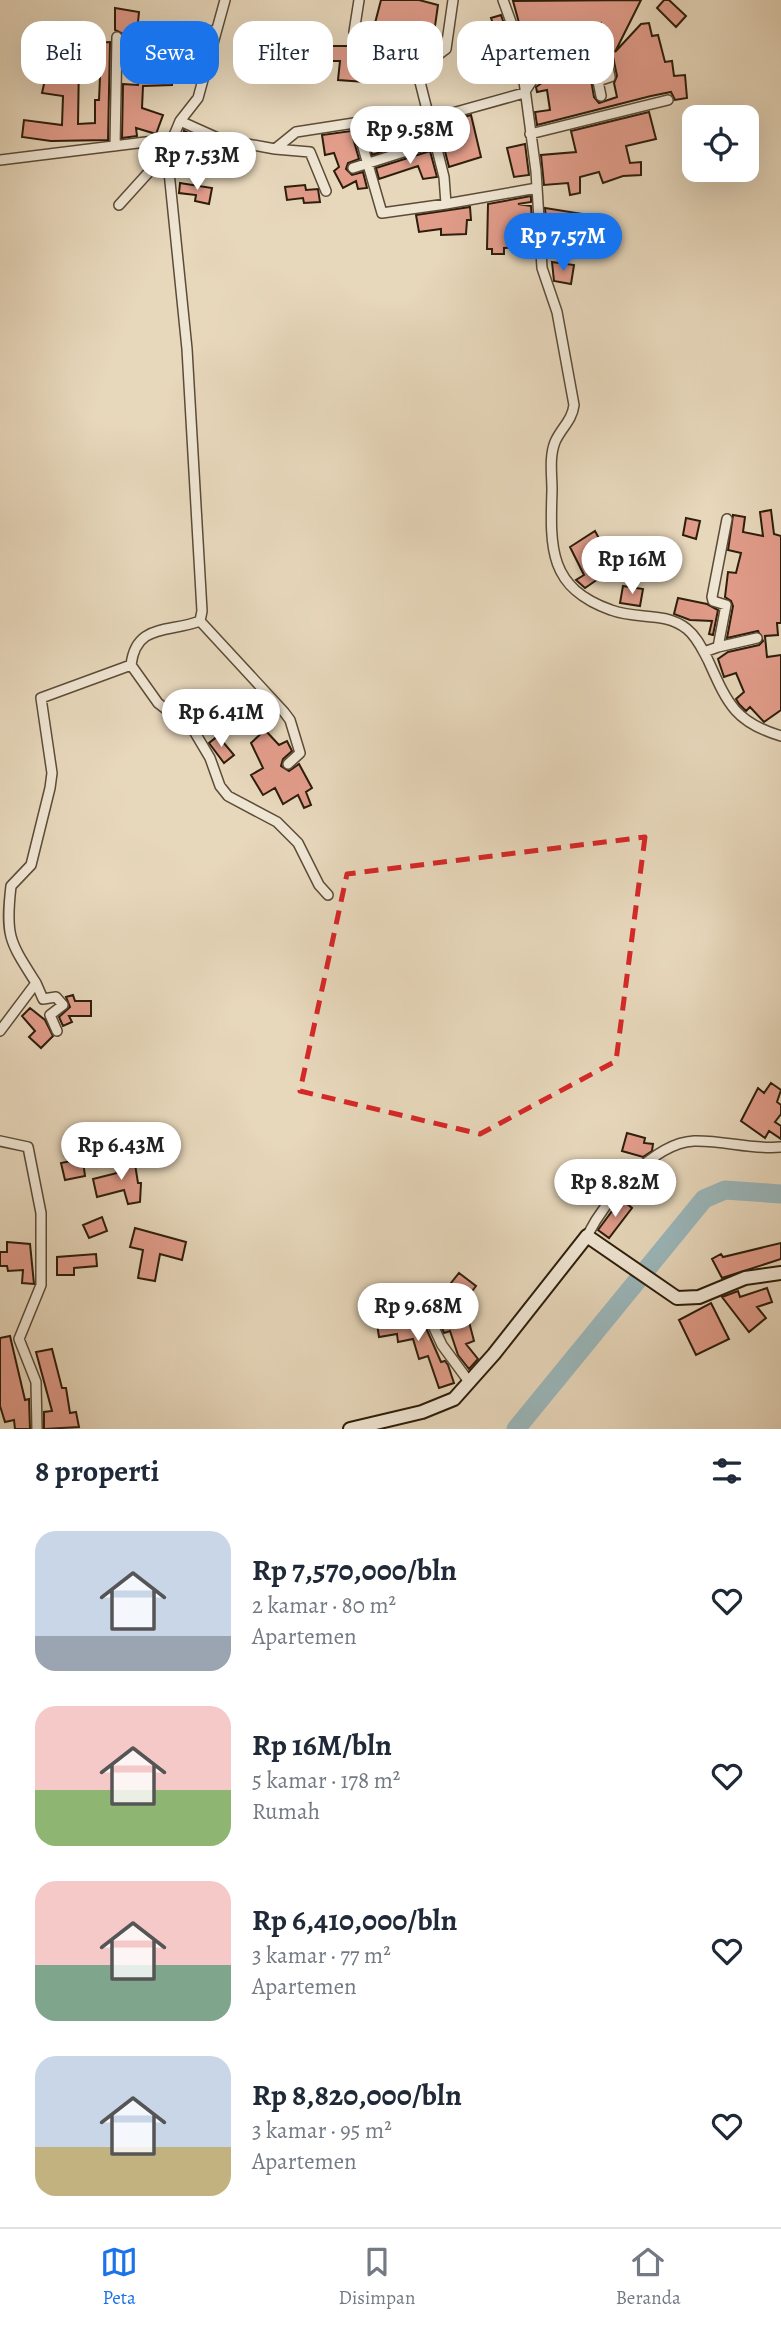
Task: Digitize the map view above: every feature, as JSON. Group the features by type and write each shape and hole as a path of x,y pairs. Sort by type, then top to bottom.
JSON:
{"street":[{"path":"219,21 225,0"},
{"path":"357,21 359,0"},
{"path":"443,54 453,0"},
{"path":"503,0 517,36 537,188 542,268 556,312 574,405 573,417 555,443 552,460 550,525 562,576 586,601 615,612 660,616 687,629 704,652 725,699 736,714 756,729 781,736"},
{"path":"114,146 117,37"},
{"path":"275,149 296,132 356,123 409,123 524,93 535,76 551,71 553,58 603,47 610,76 598,81 601,96"},
{"path":"202,84 198,97 170,139 167,152 187,349 201,577 200,621 290,720 300,753 288,764"},
{"path":"420,84 431,119 444,177 446,204"},
{"path":"530,134 668,100"},
{"path":"180,121 220,139 310,152 326,191"},
{"path":"356,123 382,213 537,188"},
{"path":"0,160 170,139"},
{"path":"353,168 435,142"},
{"path":"119,205 167,152"},
{"path":"718,647 726,605 713,601 712,597 727,519"},
{"path":"131,665 138,640 150,633 200,621"},
{"path":"704,652 757,638"},
{"path":"131,665 158,703 194,731 210,758 220,786 228,796 277,822 298,843 319,885 328,895"},
{"path":"57,1031 50,1015 63,1005 56,997 43,999 14,951 8,914 11,886 25,874 35,855 50,788 52,774 41,698 131,665"},
{"path":"0,1031 36,984"},
{"path":"0,1141 28,1147 41,1213 41,1285 19,1339 36,1382 37,1429"},
{"path":"350,1429 442,1406 454,1399 587,1236 611,1198 668,1148 693,1141 781,1147"},
{"path":"587,1236 629,1262 677,1298 688,1300 745,1278 781,1273"},
{"path":"423,1304 442,1345 470,1382"}],"highlighted area":[{"path":"645,837 616,1061 480,1134 300,1091 347,874"}],"building":[{"path":"381,0 419,0 438,5 436,21 376,21"},
{"path":"641,0 615,52 641,24 649,23 652,36 658,35 665,62 672,61 674,76 685,75 687,98 675,100 671,92 537,125 535,112 550,110 547,90 537,92 536,87 540,84 592,84 594,97 599,103 617,97 614,83 617,76 614,62 614,21 519,21 513,1"},
{"path":"664,0 669,0 686,16 676,27 657,8"},
{"path":"115,8 139,12 138,21 120,21 120,32 115,30"},
{"path":"501,15 503,21 492,21 491,18"},
{"path":"106,42 110,42 108,140 51,141 22,137 24,120 62,125 63,96 42,93 44,84 79,84 78,124 95,123 95,100 99,100 100,84 106,84"},
{"path":"333,46 347,46 347,81 338,80 340,61 333,61"},
{"path":"123,84 172,84 143,86 142,108 163,115 156,134 136,128 137,136 122,138"},
{"path":"649,112 656,139 626,146 630,163 641,162 641,175 623,176 603,183 599,172 580,177 580,193 570,195 568,183 544,185 541,155 576,152 571,131"},
{"path":"471,115 481,157 449,167 438,124"},
{"path":"405,130 407,141 427,137 372,155 367,135"},
{"path":"184,131 211,143 207,156 217,157 215,172 199,170 200,161 177,153"},
{"path":"351,131 359,159 348,163 346,169 352,175 363,172 367,188 358,189 356,181 343,188 334,171 339,167 334,153 325,155 322,135"},
{"path":"525,144 529,175 514,177 507,148"},
{"path":"430,151 437,177 423,179 418,166 379,179 376,168"},
{"path":"180,183 212,188 209,204 195,201 196,195 179,193"},
{"path":"305,185 306,190 318,189 320,202 304,203 303,198 287,200 285,187"},
{"path":"531,196 531,202 518,204 531,206 534,247 504,248 504,254 492,254 492,249 487,249 488,204"},
{"path":"470,207 471,220 467,220 466,234 441,235 441,229 419,232 416,215"},
{"path":"545,208 583,214 578,238 547,232"},
{"path":"552,262 574,265 571,284 554,281"},
{"path":"771,510 774,534 781,536 781,623 777,623 778,635 765,636 767,657 781,655 781,710 764,722 750,707 746,711 739,704 736,699 744,692 736,673 724,677 718,659 728,652 759,645 763,641 758,631 727,638 733,606 725,597 728,572 736,573 741,553 728,550 733,515 745,517 743,532 763,536 760,512"},
{"path":"686,518 700,521 696,539 683,535"},
{"path":"595,531 602,544 589,554 601,577 585,588 576,580 584,575 570,547"},
{"path":"623,586 643,589 640,606 620,603"},
{"path":"678,598 707,604 718,610 713,635 709,634 712,621 690,620 674,614"},
{"path":"265,730 279,745 287,741 292,751 283,759 281,766 289,771 299,764 312,788 306,792 311,805 304,808 298,795 283,804 275,788 263,795 251,775 263,768 251,743"},
{"path":"218,736 234,755 224,763 209,743"},
{"path":"73,995 75,1001 91,1001 91,1016 69,1016 72,1022 63,1026 59,1017 70,1007 66,997"},
{"path":"30,1008 45,1020 53,1036 41,1048 29,1037 35,1031 22,1016"},
{"path":"771,1083 781,1090 777,1102 781,1105 781,1114 775,1122 781,1126 781,1139 769,1131 765,1138 741,1121 758,1088 764,1093"},
{"path":"627,1133 645,1138 644,1143 653,1144 652,1151 643,1157 622,1151"},
{"path":"134,1158 138,1183 141,1183 140,1202 128,1204 124,1190 97,1197 93,1179 117,1173 115,1161"},
{"path":"83,1161 85,1176 65,1180 61,1163"},
{"path":"621,1199 632,1208 609,1238 598,1230"},
{"path":"102,1217 107,1231 89,1238 83,1225"},
{"path":"135,1228 186,1242 182,1260 160,1254 155,1281 138,1278 143,1250 130,1247"},
{"path":"7,1242 30,1244 34,1284 22,1283 23,1270 8,1271 7,1266 0,1266 0,1252 7,1252"},
{"path":"781,1243 781,1259 722,1278 712,1259 721,1254 723,1257"},
{"path":"96,1254 97,1266 74,1268 74,1275 57,1275 57,1257"},
{"path":"459,1273 476,1286 457,1311 463,1309 468,1318 474,1341 466,1344 478,1359 469,1369 458,1355 450,1331 444,1333 439,1321 450,1319 444,1307 467,1295 451,1283"},
{"path":"767,1288 772,1302 757,1307 766,1318 749,1332 722,1297 738,1291 740,1297"},
{"path":"711,1303 729,1339 696,1355 679,1320"},
{"path":"419,1312 441,1362 445,1361 448,1365 454,1383 439,1388 428,1356 419,1359 413,1339 398,1342 397,1334 379,1337 377,1324"},
{"path":"10,1336 25,1400 29,1399 30,1429 15,1429 14,1420 5,1422 0,1406 0,1338"},
{"path":"52,1349 62,1388 66,1388 70,1413 76,1412 79,1427 44,1429 44,1412 52,1411 36,1352"}],"waterway":[{"path":"516,1429 704,1199 725,1190 781,1194"}]}
